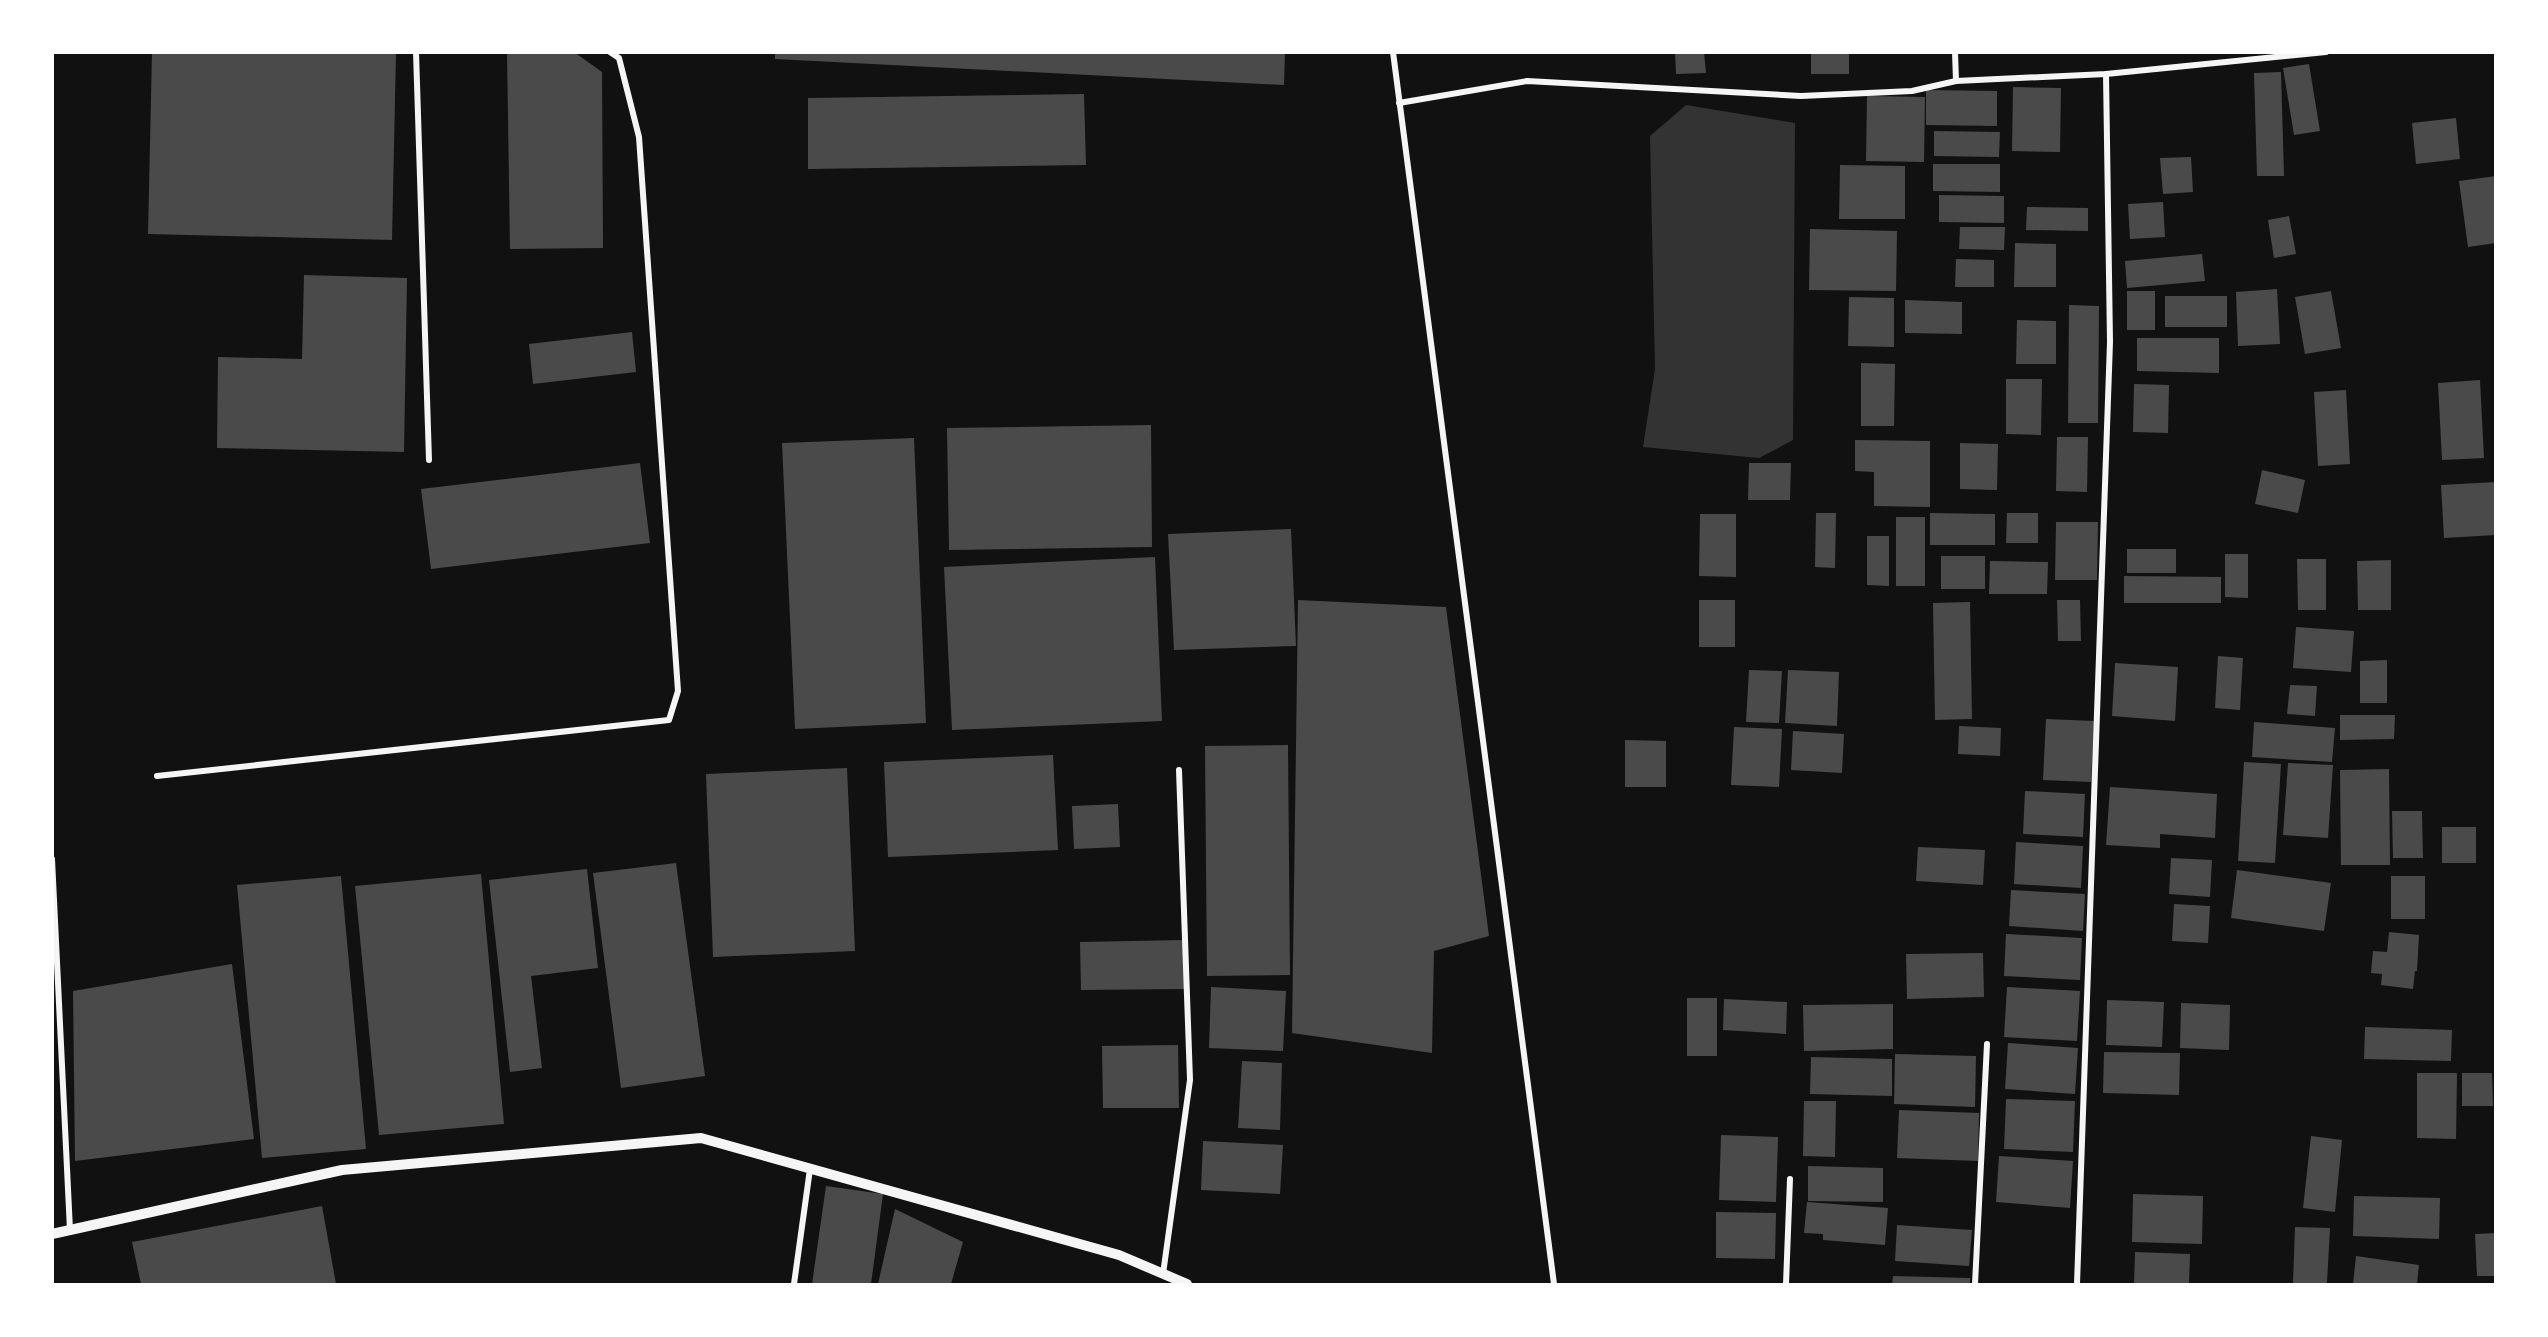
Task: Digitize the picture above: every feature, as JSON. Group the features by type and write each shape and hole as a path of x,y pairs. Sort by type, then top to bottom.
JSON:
{"street":[{"path":"416,52 429,460"},
{"path":"157,776 669,720 678,691 639,136 619,58 610,52"},
{"path":"1393,52 1554,1284"},
{"path":"1955,52 1956,81"},
{"path":"1399,103 1527,81 1801,96 1912,91 1956,81 2106,74 2326,52"},
{"path":"2077,1284 2110,342 2106,74"},
{"path":"1163,1274 1190,1080 1179,770"},
{"path":"52,859 70,1231"},
{"path":"1975,1284 1987,1044"},
{"path":"52,1234 342,1170 700,1138 1119,1255 1187,1284"},
{"path":"794,1284 810,1169"},
{"path":"1786,1284 1790,1179"}],"shaded area":[{"path":"1686,105 1795,123 1793,440 1759,458 1643,447 1655,369 1650,136"}],"building":[{"path":"152,52 396,52 392,240 148,234"},
{"path":"507,52 574,52 602,72 603,248 510,249"},
{"path":"775,52 1285,52 1284,85 775,59"},
{"path":"1675,52 1704,52 1706,73 1676,74"},
{"path":"1811,52 1849,52 1849,74 1811,74"},
{"path":"2309,64 2320,131 2294,135 2283,68"},
{"path":"2281,72 2284,176 2257,176 2254,73"},
{"path":"2013,87 2061,88 2060,152 2012,151"},
{"path":"1926,90 1997,91 1997,126 1926,125"},
{"path":"1084,94 1086,165 808,169 808,98"},
{"path":"1867,96 1925,97 1924,162 1866,161"},
{"path":"2456,118 2460,159 2416,164 2412,123"},
{"path":"1934,131 2000,132 1999,157 1934,156"},
{"path":"2191,157 2193,192 2163,194 2160,158"},
{"path":"1933,164 2000,164 2000,192 1933,191"},
{"path":"1840,165 1905,166 1905,219 1839,219"},
{"path":"2496,176 2496,243 2468,247 2459,181"},
{"path":"1939,195 2004,196 2004,223 1939,222"},
{"path":"2163,202 2165,237 2130,239 2128,204"},
{"path":"2027,207 2088,208 2088,231 2026,230"},
{"path":"2289,216 2296,254 2274,258 2268,220"},
{"path":"1960,227 2005,227 2004,250 1959,249"},
{"path":"1810,229 1897,231 1896,291 1809,290"},
{"path":"2015,243 2056,244 2056,287 2014,287"},
{"path":"2202,254 2205,281 2127,288 2125,261"},
{"path":"1956,259 1994,260 1994,287 1955,287"},
{"path":"304,275 407,278 404,452 217,448 218,357 302,359"},
{"path":"2277,289 2280,344 2238,346 2236,292"},
{"path":"2127,291 2155,291 2155,330 2127,330"},
{"path":"2331,291 2341,348 2305,354 2295,297"},
{"path":"2165,296 2227,296 2227,327 2165,327"},
{"path":"1849,297 1894,298 1894,347 1848,346"},
{"path":"1905,300 1962,302 1962,334 1905,333"},
{"path":"2069,305 2099,306 2098,423 2068,423"},
{"path":"2017,320 2056,321 2056,364 2016,364"},
{"path":"632,332 636,372 533,384 529,344"},
{"path":"2137,338 2219,338 2219,373 2137,371"},
{"path":"1861,363 1895,364 1894,426 1861,426"},
{"path":"2006,379 2042,379 2041,435 2006,434"},
{"path":"2480,380 2484,458 2442,460 2438,383"},
{"path":"2134,384 2169,385 2168,433 2133,432"},
{"path":"2346,390 2350,464 2318,466 2314,392"},
{"path":"1151,425 1152,547 949,550 947,428"},
{"path":"2057,437 2088,437 2087,492 2056,491"},
{"path":"914,438 926,723 795,729 782,443"},
{"path":"1855,440 1930,441 1930,507 1874,506 1874,472 1855,471"},
{"path":"1960,443 1998,444 1997,490 1960,489"},
{"path":"640,463 650,543 431,569 421,489"},
{"path":"1749,463 1791,463 1790,500 1748,500"},
{"path":"2262,470 2305,480 2298,513 2255,504"},
{"path":"2496,482 2496,535 2444,538 2441,485"},
{"path":"1816,513 1836,513 1835,568 1815,567"},
{"path":"1930,513 1995,514 1995,545 1930,545"},
{"path":"2007,513 2038,513 2038,543 2006,543"},
{"path":"1700,514 1736,514 1736,577 1699,576"},
{"path":"1896,517 1925,517 1925,586 1896,586"},
{"path":"2056,522 2098,522 2097,580 2055,580"},
{"path":"1291,529 1296,646 1174,650 1168,534"},
{"path":"1867,536 1889,536 1889,586 1867,585"},
{"path":"2127,549 2176,549 2176,573 2127,573"},
{"path":"2225,554 2248,554 2248,598 2225,597"},
{"path":"1941,556 1985,556 1985,589 1941,589"},
{"path":"1155,557 1162,721 952,730 944,567"},
{"path":"2297,559 2326,559 2326,610 2298,610"},
{"path":"2391,560 2391,610 2358,610 2357,561"},
{"path":"1990,561 2048,562 2047,594 1989,594"},
{"path":"2124,576 2221,577 2221,603 2124,603"},
{"path":"1298,600 1446,607 1489,936 1434,951 1432,1053 1292,1033"},
{"path":"1699,600 1735,600 1735,647 1699,647"},
{"path":"2057,600 2080,600 2081,641 2058,641"},
{"path":"1970,602 1972,719 1935,720 1933,603"},
{"path":"2296,627 2354,631 2351,672 2293,668"},
{"path":"2218,656 2243,658 2240,710 2215,708"},
{"path":"2387,660 2387,703 2360,703 2360,661"},
{"path":"2115,663 2178,667 2175,721 2112,716"},
{"path":"1749,670 1782,671 1779,723 1746,722"},
{"path":"1788,670 1839,672 1837,726 1785,723"},
{"path":"2290,685 2317,686 2315,716 2287,714"},
{"path":"2340,715 2395,715 2394,739 2340,740"},
{"path":"2046,719 2094,721 2091,782 2043,780"},
{"path":"2254,722 2335,728 2332,762 2252,757"},
{"path":"1959,726 2001,728 2000,756 1958,754"},
{"path":"1734,727 1782,729 1779,787 1731,785"},
{"path":"1793,731 1844,734 1842,773 1791,770"},
{"path":"1625,740 1666,741 1666,787 1625,787"},
{"path":"1288,745 1290,975 1207,976 1205,746"},
{"path":"1053,755 1058,850 888,857 884,762"},
{"path":"2244,762 2281,764 2275,863 2238,861"},
{"path":"2288,763 2333,765 2328,838 2283,835"},
{"path":"847,768 855,951 713,957 706,774"},
{"path":"2389,769 2390,865 2341,865 2340,770"},
{"path":"2110,787 2217,794 2215,838 2160,834 2160,848 2106,845"},
{"path":"2025,791 2085,794 2083,837 2023,834"},
{"path":"1118,804 1120,847 1074,849 1072,806"},
{"path":"2392,811 2422,811 2423,858 2393,858"},
{"path":"2442,827 2476,827 2476,863 2442,863"},
{"path":"2016,842 2083,846 2081,888 2014,884"},
{"path":"1918,847 1985,850 1983,885 1916,881"},
{"path":"2171,858 2212,860 2210,897 2169,894"},
{"path":"676,863 705,1076 621,1088 593,873"},
{"path":"587,869 598,968 531,976 542,1068 510,1072 489,880"},
{"path":"2237,870 2331,883 2324,931 2231,918"},
{"path":"481,874 504,1124 379,1135 355,886"},
{"path":"341,876 366,1149 262,1158 237,885"},
{"path":"2391,876 2425,876 2425,919 2391,919"},
{"path":"2011,890 2085,894 2083,931 2009,926"},
{"path":"2174,904 2210,906 2208,943 2172,941"},
{"path":"2389,932 2419,935 2417,971 2415,971 2413,989 2381,985 2382,974 2371,973 2373,951 2387,952"},
{"path":"2006,934 2082,938 2080,980 2004,976"},
{"path":"1184,940 1184,989 1081,990 1080,942"},
{"path":"1983,953 1984,997 1907,999 1906,954"},
{"path":"232,964 254,1139 75,1161 73,991"},
{"path":"1211,987 1286,991 1283,1051 1209,1048"},
{"path":"2007,987 2080,991 2077,1041 2004,1037"},
{"path":"1687,998 1717,998 1717,1056 1687,1056"},
{"path":"1724,999 1787,1002 1786,1034 1723,1030"},
{"path":"2107,1000 2164,1002 2162,1047 2106,1045"},
{"path":"2181,1003 2230,1005 2229,1050 2180,1048"},
{"path":"1893,1004 1893,1049 1804,1051 1803,1005"},
{"path":"2365,1027 2452,1030 2451,1061 2364,1059"},
{"path":"2008,1043 2078,1048 2075,1094 2005,1089"},
{"path":"1178,1045 1179,1108 1103,1108 1102,1046"},
{"path":"2104,1052 2180,1053 2179,1095 2103,1093"},
{"path":"1895,1054 1976,1056 1975,1107 1894,1104"},
{"path":"1811,1057 1892,1059 1892,1096 1810,1094"},
{"path":"1242,1061 1282,1063 1280,1130 1238,1128"},
{"path":"2417,1073 2457,1073 2456,1139 2417,1138"},
{"path":"2462,1073 2492,1073 2493,1106 2462,1106"},
{"path":"2006,1099 2075,1101 2073,1152 2004,1149"},
{"path":"1804,1101 1836,1101 1835,1157 1803,1156"},
{"path":"1899,1110 1979,1113 1978,1161 1897,1158"},
{"path":"1721,1135 1778,1137 1776,1202 1719,1200"},
{"path":"2311,1136 2342,1140 2335,1212 2303,1208"},
{"path":"1203,1141 1283,1145 1280,1194 1201,1190"},
{"path":"1999,1156 2073,1161 2070,1208 1996,1202"},
{"path":"1808,1166 1883,1168 1883,1202 1808,1201"},
{"path":"826,1186 883,1194 871,1284 812,1284"},
{"path":"2133,1194 2203,1196 2202,1244 2132,1242"},
{"path":"2354,1196 2440,1198 2439,1239 2353,1236"},
{"path":"1807,1202 1888,1208 1885,1245 1823,1240 1823,1234 1804,1233"},
{"path":"322,1206 336,1284 141,1284 132,1242"},
{"path":"895,1209 963,1242 951,1284 878,1284"},
{"path":"1716,1212 1776,1213 1775,1259 1716,1258"},
{"path":"1897,1225 1972,1230 1969,1266 1895,1261"},
{"path":"2295,1227 2330,1228 2327,1283 2293,1283"},
{"path":"2496,1233 2496,1276 2477,1276 2475,1234"},
{"path":"2135,1252 2190,1254 2189,1284 2134,1284"},
{"path":"2356,1256 2419,1265 2417,1284 2353,1284"},
{"path":"1893,1276 1970,1278 1970,1284 1892,1284"}]}
